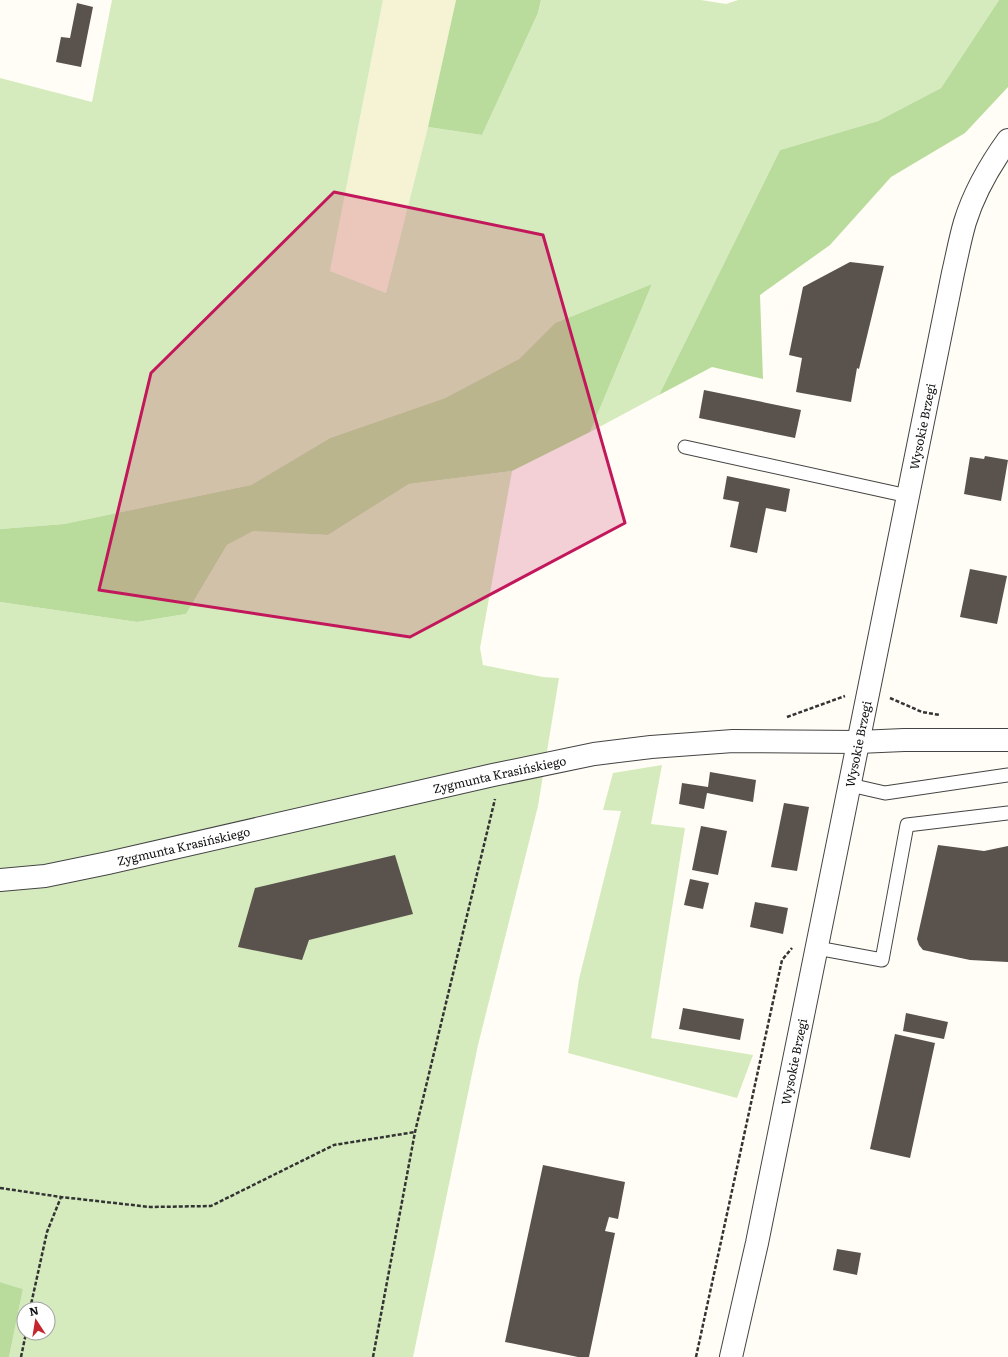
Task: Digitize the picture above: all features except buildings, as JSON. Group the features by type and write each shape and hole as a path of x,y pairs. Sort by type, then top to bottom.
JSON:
{"street":[{"name":"Wysokie Brzegi","path":"731,1357 757,1242 953,273 965,222 980,185 1008,140"},
{"name":"Zygmunta Krasińskiego","path":"0,880 45,876 108,864 493,775 594,754 651,747 733,741 858,742 904,740 1008,740"}],"lane":[{"path":"684,447 908,496"},
{"path":"850,785 885,793 1008,775"},
{"path":"818,939 882,960 907,825 1008,813"}],"path":[{"path":"870,686 886,696 922,712 944,716"},
{"path":"373,1357 415,1132 496,793 493,775"},
{"path":"696,1357 782,960 802,936 818,939"},
{"path":"0,1188 61,1197 150,1207 211,1206 334,1145 415,1132"},
{"path":"32,1301 47,1232 61,1197"},
{"path":"22,1357 25,1341"}],"highlighted area":[{"path":"334,192 543,235 625,523 410,637 99,590 151,373"}],"shaded area":[{"path":"383,0 456,0 428,127 386,293 330,271"}],"green space":[{"path":"112,0 383,0 330,271 386,293 428,127 482,135 538,13 541,0 701,0 726,4 738,0 999,0 941,88 878,121 780,150 659,395 590,432 652,284 555,323 519,359 445,398 330,438 251,485 64,524 0,529 0,78 92,102"},
{"path":"456,0 541,0 538,13 482,135 428,127"},
{"path":"999,0 1008,0 1008,87 965,133 891,177 830,245 760,295 763,379 712,367 659,395 780,150 878,121 941,88"},
{"path":"652,284 590,432 512,471 409,484 328,535 253,531 227,545 186,614 137,622 0,602 0,529 64,524 251,485 330,438 445,398 519,359 555,323"},
{"path":"512,471 480,648 483,665 543,677 559,678 538,806 478,1045 413,1357 9,1357 16,1323 16,1341 56,1341 56,1301 21,1301 23,1289 0,1282 0,602 137,622 186,614 227,545 253,530 328,535 409,484"},
{"path":"662,765 651,824 685,828 651,1038 753,1055 737,1098 568,1053 579,979 621,811 603,810 613,773"},
{"path":"0,1282 23,1289 21,1301 16,1301 16,1323 9,1357 0,1357"}]}
